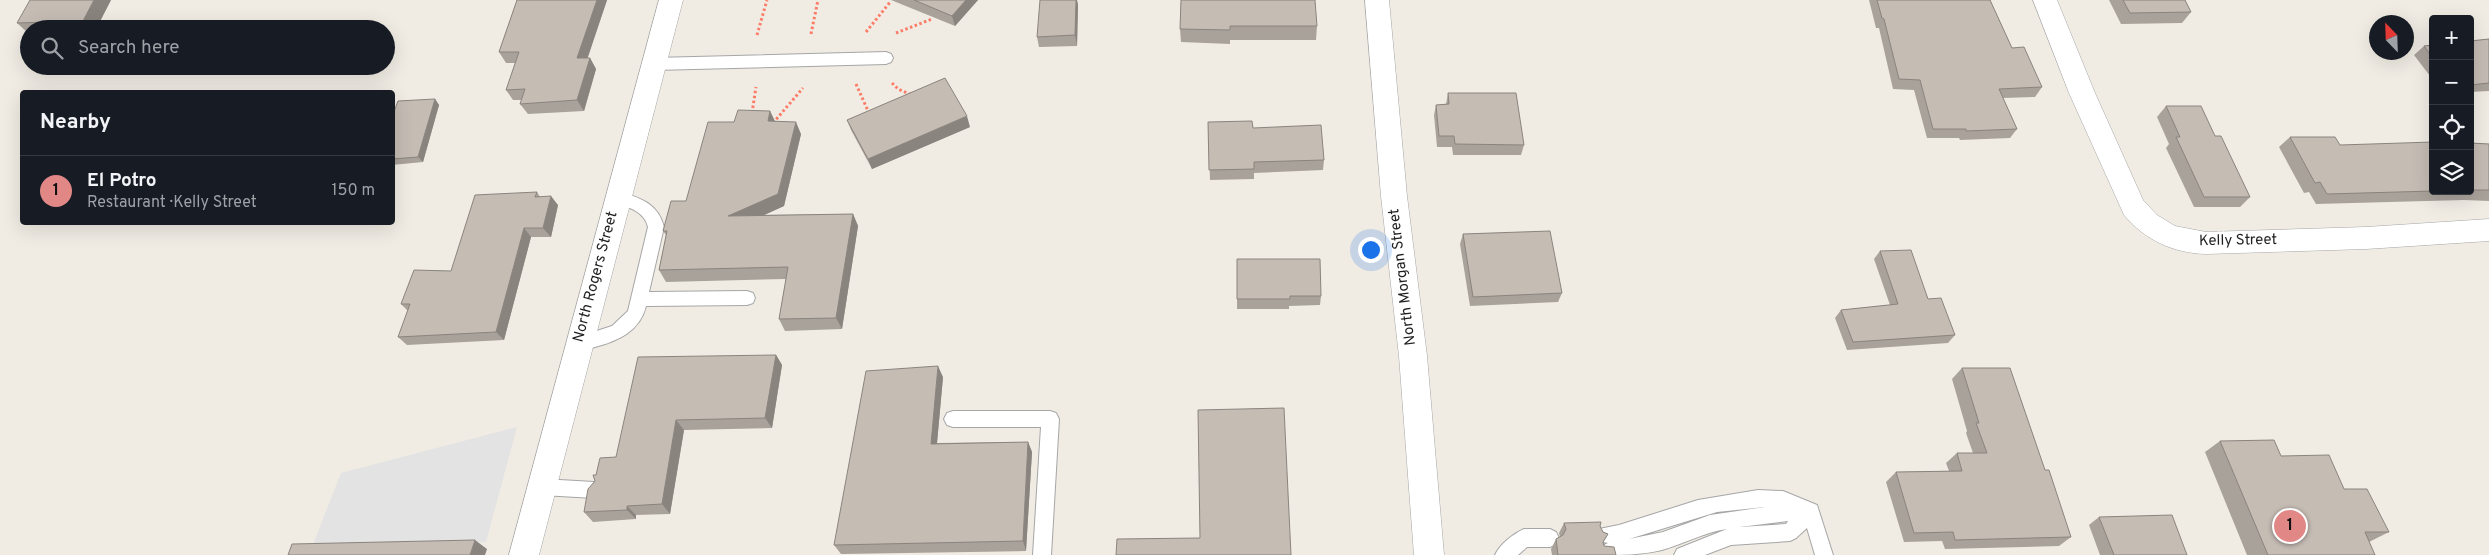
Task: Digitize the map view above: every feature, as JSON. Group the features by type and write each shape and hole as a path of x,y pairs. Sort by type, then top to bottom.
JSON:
{"street":[{"name":"North Rogers Street","path":"524,555 578,344 671,0"},
{"name":"North Morgan Street","path":"1377,0 1394,196 1413,356 1430,555"},
{"name":"Kelly Street","path":"2045,0 2082,93 2133,207 2146,222 2164,234 2184,241 2206,243 2366,238 2489,230"}],"lane":[{"path":"654,64 886,58"},
{"path":"578,344 615,334 628,326 636,314 656,227 654,217 649,210 639,204 618,197"},
{"path":"640,298 747,298"},
{"path":"953,419 1050,419 1042,555"},
{"path":"542,487 594,490"},
{"path":"1606,543 1663,541 1710,523 1811,511"},
{"path":"1683,555 1731,536 1790,532 1811,511"},
{"path":"1811,511 1824,555"},
{"path":"1504,555 1524,538 1550,538"}],"path":[{"path":"751,114 756,60 767,0"},
{"path":"807,59 818,0"},
{"path":"773,124 828,59"},
{"path":"844,59 874,121"}],"shaded area":[{"path":"517,427 486,542 312,547 341,473"}],"building":[{"path":"30,0 94,0 84,20 20,20 20,23 17,23"},
{"path":"517,0 597,0 577,58 590,58 577,100 520,104 525,89 506,90 519,52 499,52"},
{"path":"914,0 966,0 952,16"},
{"path":"1040,0 1076,0 1075,35 1037,37"},
{"path":"1181,0 1315,0 1317,26 1230,26 1230,30 1180,29"},
{"path":"1877,0 1990,0 2012,48 2024,47 2042,87 1999,89 2017,129 1966,131 1966,129 1933,129 1920,80 1899,79 1884,19 1882,18"},
{"path":"2123,0 2185,0 2191,12 2130,13"},
{"path":"2489,39 2489,83 2474,85 2474,41"},
{"path":"2429,45 2429,53 2424,46"},
{"path":"945,78 967,116 868,159 847,120"},
{"path":"1448,93 1516,93 1524,145 1455,144 1454,136 1439,136 1436,105 1449,104"},
{"path":"435,99 418,157 395,159 395,109 398,101"},
{"path":"2166,106 2201,106 2215,136 2221,136 2250,197 2204,197 2176,137 2180,137"},
{"path":"738,110 770,111 768,121 796,122 778,194 728,216 853,214 836,318 779,319 788,267 659,270 667,231 663,231 671,201 686,201 708,122 734,122"},
{"path":"1252,121 1253,128 1321,125 1324,160 1254,162 1254,169 1209,170 1208,122"},
{"path":"2290,137 2335,137 2340,145 2429,142 2429,191 2327,194 2320,182 2315,183"},
{"path":"2474,143 2489,144 2489,190 2474,190"},
{"path":"537,192 535,197 551,196 543,228 524,228 496,332 398,337 410,304 401,304 414,270 451,271 475,195"},
{"path":"1550,231 1562,293 1473,297 1463,234"},
{"path":"1911,250 1928,299 1941,298 1955,335 1853,342 1841,310 1898,304 1880,251"},
{"path":"1237,259 1320,259 1321,296 1290,296 1290,299 1237,299"},
{"path":"776,355 765,418 676,420 662,504 627,506 627,510 584,512 588,489 595,481 593,475 596,475 600,458 616,457 638,357"},
{"path":"938,366 931,444 1028,442 1023,541 834,545 866,371"},
{"path":"1962,368 2010,368 2045,470 2049,470 2071,537 1955,540 1953,532 1914,533 1896,472 1962,471 1957,453 1987,453 1976,423 1979,423"},
{"path":"1284,408 1291,555 1116,555 1117,539 1200,538 1198,410"},
{"path":"2274,440 2281,456 2329,455 2344,489 2367,489 2389,532 2365,532 2375,555 2268,555 2220,441"},
{"path":"2172,515 2187,555 2114,555 2099,517"},
{"path":"1601,522 1600,526 1603,532 1608,534 1603,542 1604,546 1614,547 1616,555 1558,555 1556,539 1563,535 1566,529 1564,523"},
{"path":"475,540 470,555 288,555 292,544"}],"place":[{"name":"El Potro","path":"2290,526"}]}
